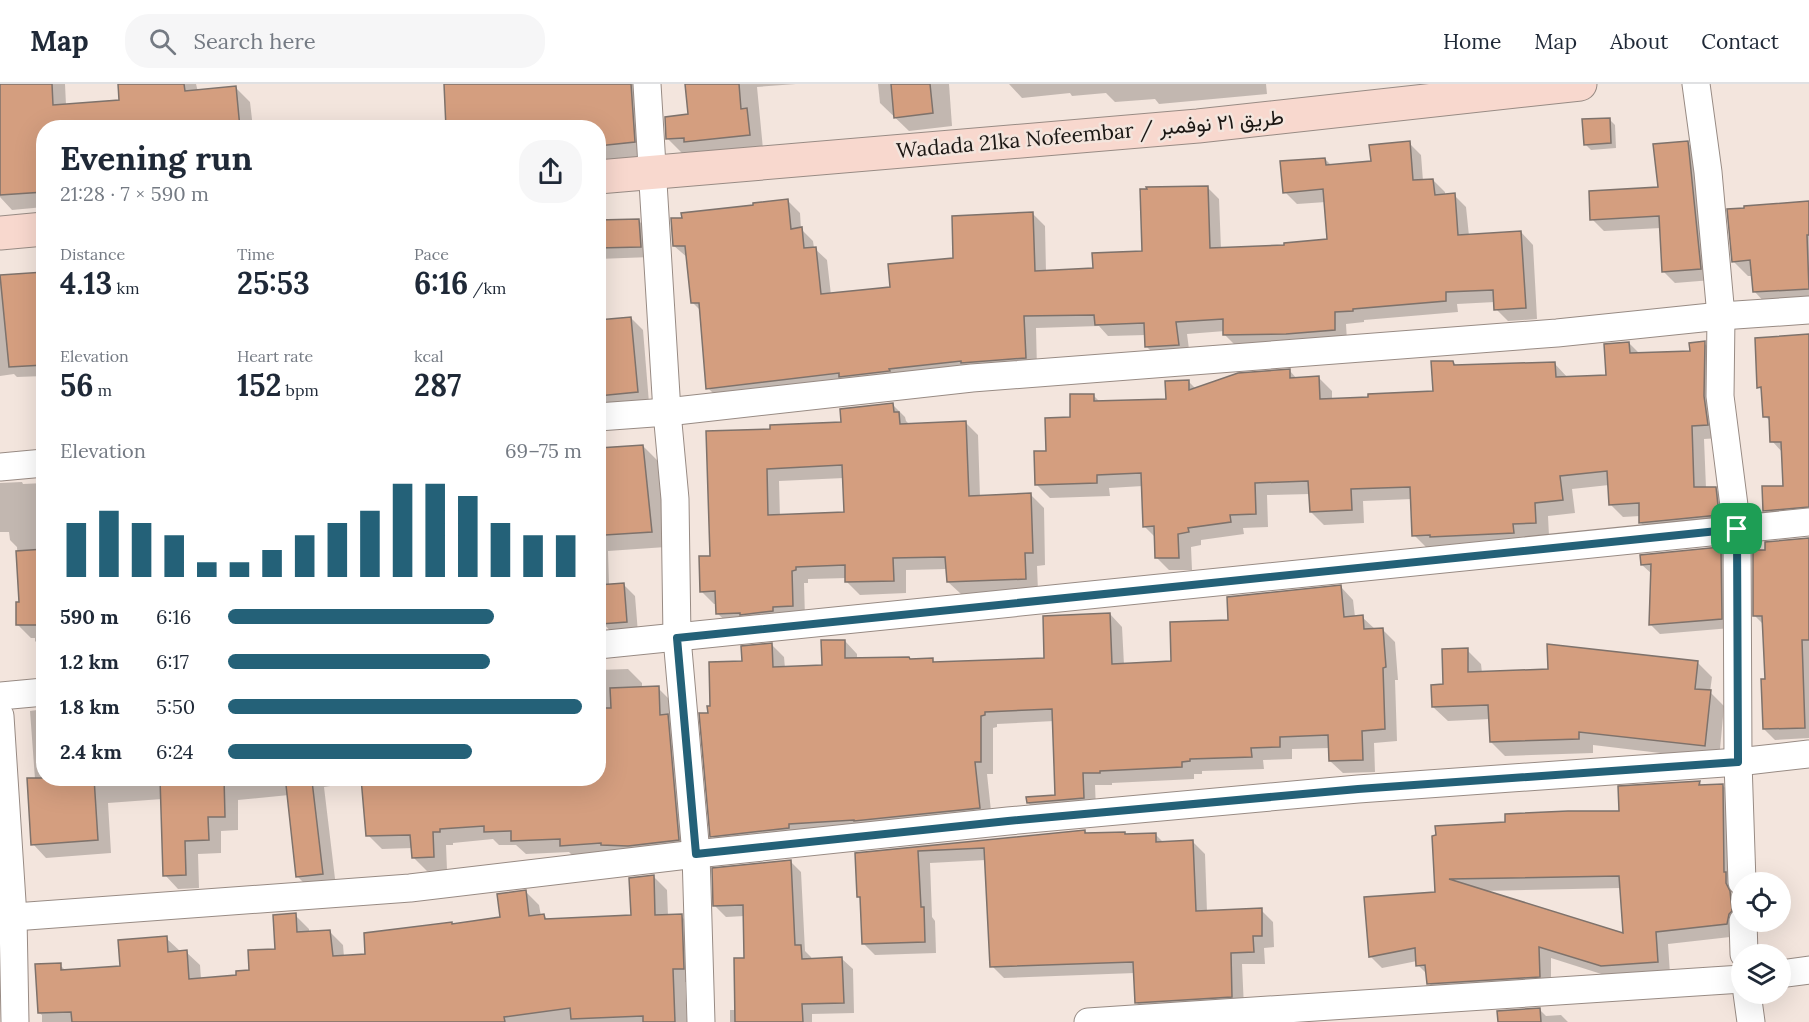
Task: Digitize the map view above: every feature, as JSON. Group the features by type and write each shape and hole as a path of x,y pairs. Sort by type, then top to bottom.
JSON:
{"street":[{"path":"647,84 667,412 675,499 677,638 696,854 701,1022"},
{"name":"Wadada 21ka Nofeembar / طريق ٢١ نوفمبر","path":"606,176 1198,126 1580,84"},
{"path":"1696,84 1708,172 1721,316 1720,396 1737,529 1738,762 1742,872"},
{"path":"0,232 36,230"},
{"path":"606,416 667,412 972,378 1557,333 1721,316 1809,310"},
{"path":"0,467 36,464"},
{"path":"606,644 1809,522"},
{"path":"0,696 36,694"},
{"path":"0,716 6,918 15,1022"},
{"path":"6,918 410,888 696,854 1008,821 1358,789 1738,762 1809,754"},
{"path":"1791,972 1809,970"},
{"path":"1088,1022 1731,980"},
{"path":"1749,1004 1751,1022"}],"building":[{"path":"0,84 52,84 53,105 119,100 118,84 184,84 185,91 236,86 239,120 36,120 36,193 0,195"},
{"path":"444,84 631,84 635,142 606,145 606,120 446,120"},
{"path":"685,84 739,84 741,109 747,108 750,135 684,142 684,138 666,139 665,117 688,114"},
{"path":"891,84 930,84 933,113 894,118"},
{"path":"1610,118 1611,143 1584,145 1582,119"},
{"path":"1410,141 1413,180 1433,179 1435,195 1455,193 1458,235 1521,231 1526,308 1494,310 1493,290 1446,292 1446,301 1335,312 1335,330 1286,334 1223,335 1223,319 1176,322 1179,345 1145,347 1144,323 1095,325 1094,315 1024,316 1026,358 961,363 961,361 839,377 839,373 706,389 699,303 691,303 685,246 673,246 671,218 682,218 681,213 788,199 791,229 802,227 804,248 816,247 821,294 890,287 888,264 953,258 952,216 1033,212 1035,271 1093,268 1092,253 1142,251 1140,189 1147,189 1146,187 1208,186 1210,248 1284,245 1284,243 1327,239 1323,189 1283,193 1280,161 1325,158 1326,165 1371,161 1369,145"},
{"path":"1688,141 1701,269 1662,272 1659,216 1590,220 1589,191 1658,187 1653,144"},
{"path":"1809,201 1809,235 1807,235 1809,289 1753,292 1750,260 1732,262 1727,209"},
{"path":"639,219 641,247 606,248 606,220"},
{"path":"36,273 36,365 9,367 0,275"},
{"path":"631,317 638,392 606,395 606,319"},
{"path":"1809,334 1809,507 1763,511 1762,486 1783,486 1781,442 1770,442 1769,417 1763,417 1761,387 1757,388 1755,338"},
{"path":"1705,341 1704,396 1708,425 1692,426 1694,487 1716,487 1719,515 1639,523 1639,503 1609,505 1607,471 1560,476 1563,500 1535,503 1536,523 1513,524 1514,533 1412,536 1410,487 1351,489 1352,510 1310,512 1308,481 1255,483 1256,514 1230,515 1231,522 1188,528 1189,532 1178,534 1179,558 1155,558 1154,526 1143,527 1141,473 1097,475 1097,483 1035,485 1034,451 1046,451 1045,418 1070,417 1070,394 1094,394 1094,401 1166,399 1165,381 1189,380 1189,390 1238,373 1290,369 1290,378 1319,376 1320,399 1368,397 1368,394 1433,391 1431,361 1453,361 1454,365 1555,362 1556,377 1606,375 1604,344 1629,342 1630,353 1690,351 1689,343"},
{"path":"893,403 894,412 899,412 900,424 966,421 969,496 1031,493 1033,553 1025,553 1026,579 947,582 945,557 893,558 894,581 845,582 845,565 796,567 796,570 792,571 793,606 773,607 773,611 740,615 740,613 716,614 715,591 700,592 699,556 710,556 706,431 770,429 770,425 841,422 840,409","holes":["842,465 844,512 768,515 767,469"]},
{"path":"643,445 652,532 606,535 606,448"},
{"path":"1809,538 1809,640 1802,640 1805,728 1763,729 1761,679 1765,679 1762,616 1753,616 1753,550 1765,550 1765,542"},
{"path":"1720,547 1722,619 1649,625 1651,564 1641,565 1640,555"},
{"path":"36,550 36,625 16,625 16,602 19,602 16,551"},
{"path":"624,583 627,622 606,624 606,584"},
{"path":"1341,585 1344,617 1363,615 1364,629 1383,628 1386,667 1383,668 1385,729 1362,731 1363,760 1329,761 1328,735 1280,737 1280,747 1251,748 1252,757 1190,759 1190,761 1182,762 1182,767 1083,773 1084,798 1027,803 1026,797 1055,795 1052,709 985,712 985,715 981,716 981,762 975,762 980,808 854,821 789,824 789,828 710,837 699,713 708,713 707,706 710,706 709,662 742,661 741,646 772,643 773,667 822,665 821,640 845,640 845,658 933,658 933,662 1044,658 1043,616 1110,613 1112,664 1171,661 1170,622 1228,620 1227,597"},
{"path":"1547,644 1698,661 1695,689 1711,690 1705,746 1579,732 1579,739 1490,742 1488,705 1432,707 1431,685 1443,684 1442,649 1468,648 1468,672 1548,669"},
{"path":"659,686 660,715 668,714 679,840 628,846 601,845 601,843 560,846 560,839 511,841 511,831 484,832 484,826 440,829 440,832 433,832 434,857 412,858 410,835 366,836 362,786 606,786 606,708 611,708 610,688"},
{"path":"27,778 36,778 36,786 95,786 98,840 31,845"},
{"path":"1700,781 1699,785 1723,784 1724,872 1726,872 1726,883 1731,901 1731,912 1727,924 1656,932 1658,962 1601,966 1539,947 1540,977 1427,984 1425,965 1416,966 1415,948 1369,957 1364,897 1435,892 1432,836 1436,835 1435,826 1505,822 1505,814 1619,811 1618,786","holes":["1619,876 1623,933 1449,879"]},
{"path":"160,786 224,786 225,817 208,817 209,840 185,841 186,875 163,876"},
{"path":"286,786 313,786 323,874 296,877"},
{"path":"1085,830 1085,833 1156,833 1156,842 1193,840 1196,911 1262,908 1262,936 1253,936 1254,952 1231,953 1232,997 1135,1003 1133,962 990,967 984,848 918,851 925,942 862,944 855,853"},
{"path":"791,860 795,945 801,945 802,959 842,957 844,1003 802,1004 803,1022 735,1022 734,958 744,958 743,905 713,906 712,868"},
{"path":"654,875 655,915 682,914 684,969 673,969 675,1022 643,1022 643,1016 571,1019 570,1008 504,1017 505,1022 72,1022 71,1012 38,1013 35,964 61,963 61,970 120,966 118,940 167,936 168,952 187,950 189,979 236,975 236,971 249,970 248,950 275,949 273,915 296,913 297,932 330,930 333,956 365,954 364,933 500,917 497,894 526,890 529,916 544,914 545,919 631,915 629,878"},
{"path":"1540,1008 1541,1022 1498,1022 1497,1011"}],"route":[{"path":"1737,529 1738,762 1358,789 1008,821 696,854 677,638 1737,529"}]}
